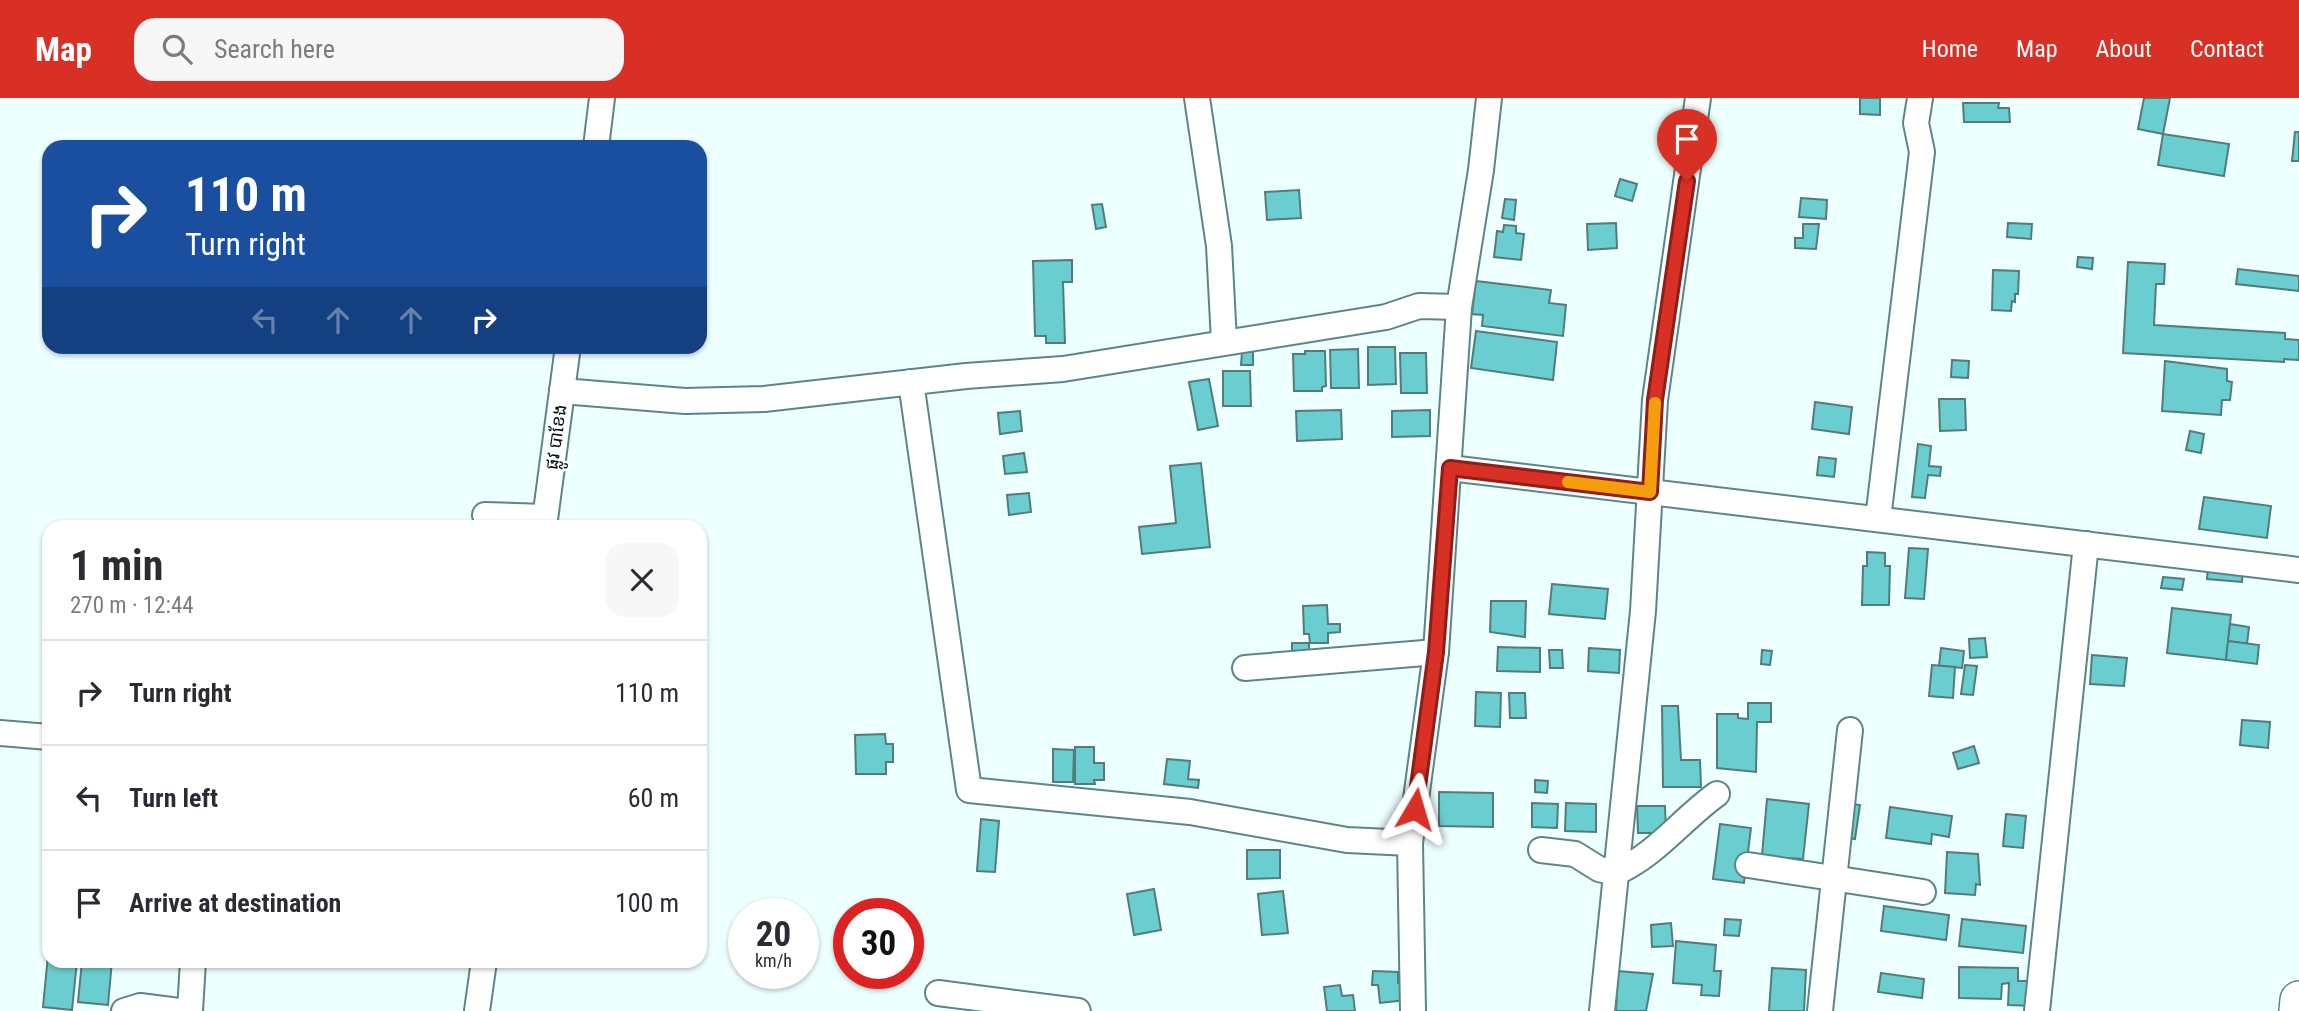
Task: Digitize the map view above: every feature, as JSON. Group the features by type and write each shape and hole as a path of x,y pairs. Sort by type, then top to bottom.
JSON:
{"highway":[{"path":"2298,1011 2299,999"}],"street":[{"path":"597,140 603,98"},
{"path":"1197,98 1219,246 1224,341"},
{"path":"1413,1011 1410,843 1436,652 1459,307 1481,170 1489,98"},
{"path":"1602,1011 1643,611 1655,400 1698,98"},
{"path":"1878,519 1922,152 1916,123 1920,98"},
{"path":"562,391 627,399 723,402 1063,369 1386,317 1419,306 1459,307"},
{"name":"ផ្លូវ បាខែង","path":"545,520 567,354"},
{"path":"911,382 969,790 1190,812 1358,841 1410,843"},
{"path":"1450,468 2299,570"},
{"path":"485,515 528,520"},
{"path":"2037,1011 2086,544"},
{"path":"1245,668 1436,652"},
{"path":"1820,1011 1850,730"},
{"path":"0,733 42,736"},
{"path":"1541,850 1576,854 1599,869 1615,873 1646,856 1690,814 1717,794"},
{"path":"1748,865 1923,892"},
{"path":"190,1011 193,968"},
{"path":"477,1011 483,968"},
{"path":"937,993 1078,1011"},
{"path":"124,1011 140,1006 179,1011"}],"building":[{"path":"1860,98 1880,98 1880,115 1860,114"},
{"path":"2144,98 2170,98 2163,134 2138,129"},
{"path":"1963,103 1999,103 1998,108 2009,108 2010,122 1964,122"},
{"path":"2295,132 2299,132 2299,161 2292,161"},
{"path":"2163,134 2229,144 2224,176 2158,165"},
{"path":"1620,179 1637,184 1632,201 1615,196"},
{"path":"1299,190 1301,218 1267,220 1265,192"},
{"path":"1801,198 1827,200 1826,219 1799,217"},
{"path":"1505,199 1516,200 1514,220 1502,218"},
{"path":"1102,204 1106,227 1096,229 1092,205"},
{"path":"1616,223 1617,248 1588,250 1587,224"},
{"path":"2008,223 2032,224 2031,239 2007,237"},
{"path":"1803,224 1819,224 1816,249 1795,248 1795,238 1803,238"},
{"path":"1504,225 1516,226 1516,233 1524,234 1521,260 1494,257 1497,231 1503,232"},
{"path":"2078,257 2093,258 2092,269 2077,267"},
{"path":"1072,260 1072,282 1063,282 1065,343 1046,343 1046,336 1035,336 1033,261"},
{"path":"2128,262 2165,264 2164,284 2156,284 2154,325 2285,333 2285,339 2299,340 2299,360 2284,359 2284,362 2123,353"},
{"path":"2238,269 2299,276 2299,291 2236,284"},
{"path":"1993,270 2019,271 2018,294 2015,294 2015,302 2012,301 2011,311 1992,310"},
{"path":"1476,281 1551,290 1549,303 1566,305 1563,336 1482,326 1483,315 1472,314"},
{"path":"1476,331 1557,342 1553,380 1471,368"},
{"path":"1368,347 1395,347 1396,384 1368,385"},
{"path":"1358,349 1359,388 1331,388 1330,350"},
{"path":"1305,351 1325,351 1326,386 1322,387 1322,391 1294,391 1293,354 1305,354"},
{"path":"1242,352 1253,352 1253,365 1241,365"},
{"path":"1400,353 1426,353 1427,393 1401,393"},
{"path":"1952,360 1969,361 1968,378 1951,377"},
{"path":"2165,361 2227,369 2227,381 2232,382 2230,400 2222,400 2221,415 2162,411"},
{"path":"1223,371 1250,371 1251,406 1223,406"},
{"path":"1209,379 1218,426 1198,430 1189,382"},
{"path":"1939,399 1965,399 1966,430 1940,431"},
{"path":"1815,402 1852,407 1849,434 1812,429"},
{"path":"1341,410 1342,439 1297,441 1296,411"},
{"path":"1430,410 1430,436 1392,437 1392,411"},
{"path":"1020,411 1022,431 1000,434 998,413"},
{"path":"2190,431 2204,434 2201,453 2186,450"},
{"path":"1918,444 1931,446 1929,466 1941,467 1940,476 1928,475 1925,498 1912,497"},
{"path":"1024,453 1027,472 1005,474 1003,456"},
{"path":"1819,457 1836,459 1834,477 1817,475"},
{"path":"1201,463 1210,547 1142,554 1139,527 1176,523 1170,466"},
{"path":"1029,493 1031,512 1009,515 1007,495"},
{"path":"2204,497 2271,506 2267,538 2199,529"},
{"path":"1909,548 1928,549 1924,599 1905,598"},
{"path":"1867,552 1885,553 1885,566 1890,566 1889,605 1862,605 1863,566 1867,566"},
{"path":"2208,563 2243,566 2242,582 2207,579"},
{"path":"2163,577 2184,579 2182,590 2161,588"},
{"path":"1552,584 1608,589 1605,619 1549,614"},
{"path":"1491,601 1526,601 1525,637 1490,632"},
{"path":"1327,605 1328,624 1340,624 1340,632 1328,633 1328,643 1310,643 1309,634 1304,634 1303,606"},
{"path":"2172,608 2231,615 2226,660 2167,653"},
{"path":"2230,624 2249,627 2247,644 2228,641"},
{"path":"1985,638 1987,657 1970,658 1969,639"},
{"path":"2228,641 2259,645 2257,664 2226,660"},
{"path":"1292,643 1309,643 1309,656 1292,657"},
{"path":"1498,647 1540,648 1540,672 1497,671"},
{"path":"1589,648 1620,650 1619,673 1588,671"},
{"path":"1941,648 1964,651 1962,668 1939,666"},
{"path":"1549,650 1562,650 1563,668 1550,668"},
{"path":"1762,650 1772,651 1770,665 1761,664"},
{"path":"2092,655 2127,658 2124,686 2090,684"},
{"path":"1932,665 1955,667 1953,698 1929,696"},
{"path":"1965,665 1977,666 1973,695 1961,694"},
{"path":"1476,692 1501,693 1500,727 1475,726"},
{"path":"1509,693 1525,693 1526,718 1510,718"},
{"path":"1748,703 1771,703 1771,722 1757,722 1756,772 1717,768 1717,714 1738,714 1738,718 1748,719"},
{"path":"1662,706 1678,706 1681,760 1700,760 1701,787 1663,787"},
{"path":"2242,720 2270,722 2268,748 2240,745"},
{"path":"885,734 886,744 893,744 893,762 886,762 886,774 856,774 855,735"},
{"path":"1974,746 1979,763 1958,769 1953,753"},
{"path":"1075,747 1094,747 1094,763 1104,763 1104,780 1094,780 1095,784 1075,784"},
{"path":"1053,749 1074,750 1073,782 1053,782"},
{"path":"1167,759 1190,761 1188,779 1199,780 1198,788 1164,784"},
{"path":"1535,780 1548,781 1547,793 1535,792"},
{"path":"1439,792 1493,793 1493,827 1439,826"},
{"path":"1767,799 1809,804 1803,859 1789,858 1787,865 1774,864 1775,856 1762,855"},
{"path":"1532,803 1558,804 1557,828 1532,827"},
{"path":"1566,803 1596,804 1596,832 1565,831"},
{"path":"1853,804 1860,805 1855,839 1848,838"},
{"path":"1637,806 1665,806 1666,833 1638,833"},
{"path":"1890,807 1952,816 1949,837 1932,834 1931,844 1886,838"},
{"path":"2006,814 2026,816 2023,848 2003,846"},
{"path":"981,819 999,821 995,872 977,871"},
{"path":"1720,824 1751,828 1744,883 1713,879"},
{"path":"1247,850 1280,850 1280,878 1247,879"},
{"path":"1947,852 1978,854 1980,885 1976,884 1975,895 1945,893"},
{"path":"1154,889 1161,930 1134,935 1127,894"},
{"path":"1283,891 1288,933 1262,935 1258,894"},
{"path":"1884,906 1949,915 1946,940 1881,931"},
{"path":"1725,919 1741,920 1739,936 1724,935"},
{"path":"1962,919 2026,926 2023,953 1959,946"},
{"path":"1671,923 1673,946 1652,947 1651,925"},
{"path":"1676,941 1716,945 1714,971 1721,971 1719,996 1701,995 1702,985 1673,983"},
{"path":"1959,967 2018,968 2018,981 2034,981 2034,1006 2008,1005 2009,983 2002,984 2001,999 1959,998"},
{"path":"47,968 76,968 72,1010 43,1007"},
{"path":"81,968 111,968 108,1005 78,1002"},
{"path":"1772,968 1806,970 1804,1011 1769,1011"},
{"path":"1373,971 1398,972 1398,983 1404,983 1406,1000 1380,1003 1378,985 1372,985"},
{"path":"1618,971 1653,974 1646,1011 1616,1011"},
{"path":"1881,973 1924,979 1922,998 1878,992"},
{"path":"1340,985 1342,996 1353,995 1355,1011 1327,1011 1324,987"}],"slow traffic":[{"path":"1568,482 1650,492 1655,403"}],"route":[{"path":"1415,809 1436,652 1450,468 1650,492 1655,400 1687,181"}]}
